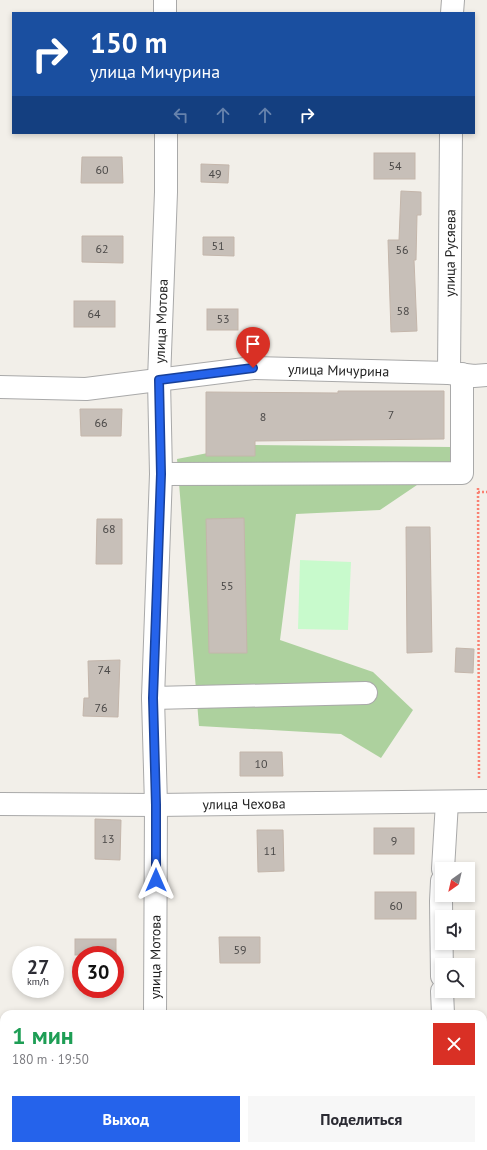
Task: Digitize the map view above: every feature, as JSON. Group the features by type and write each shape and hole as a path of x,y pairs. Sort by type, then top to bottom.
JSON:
{"street":[{"path":"165,0 166,12"},
{"path":"452,12 453,0"},
{"name":"улица Мотова","path":"155,1010 156,805 153,698 161,474 159,380 166,192 166,134"},
{"name":"улица Русяева","path":"161,474 462,473 456,373 451,134"},
{"name":"улица Мичурина","path":"0,387 86,389 253,368 487,375"},
{"path":"153,698 366,693"},
{"name":"улица Чехова","path":"0,804 156,805 487,801"},
{"path":"443,862 447,802"},
{"path":"441,902 442,958"},
{"path":"442,998 443,1010"}],"path":[{"path":"478,484 479,781"},
{"path":"478,492 487,492"}],"green space":[{"path":"249,445 451,447 451,462 380,510 296,514 280,640 373,672 413,710 381,758 341,734 199,726 177,459"},
{"path":"300,560 351,562 348,630 298,629"}],"building":[{"path":"374,153 415,153 415,179 374,179"},
{"path":"82,157 122,157 123,183 81,183"},
{"path":"201,164 229,165 228,183 201,182"},
{"path":"401,191 421,192 421,215 417,215 416,260 414,260 417,331 391,332 388,240 399,240"},
{"path":"82,236 123,236 123,263 82,262"},
{"path":"203,237 234,237 234,256 203,255"},
{"path":"74,301 115,301 115,327 74,327"},
{"path":"207,309 238,309 238,330 207,330"},
{"path":"338,391 444,391 444,439 255,441 255,456 206,456 206,392 338,393"},
{"path":"80,409 122,409 121,436 81,436"},
{"path":"244,518 247,653 209,653 206,519"},
{"path":"97,519 122,519 122,564 96,564"},
{"path":"406,527 430,527 432,652 407,653"},
{"path":"456,648 474,649 473,673 455,672"},
{"path":"120,660 118,717 83,716 84,698 89,698 88,661"},
{"path":"240,752 282,752 283,776 240,776"},
{"path":"95,819 121,820 120,860 95,859"},
{"path":"374,828 414,828 414,854 374,854"},
{"path":"257,830 283,830 284,871 258,872"},
{"path":"375,892 416,892 416,919 375,919"},
{"path":"219,937 260,937 260,963 220,963"},
{"path":"75,939 116,939 116,946 75,946"}],"route":[{"path":"156,880 156,805 153,698 161,474 159,380 253,368"}]}
